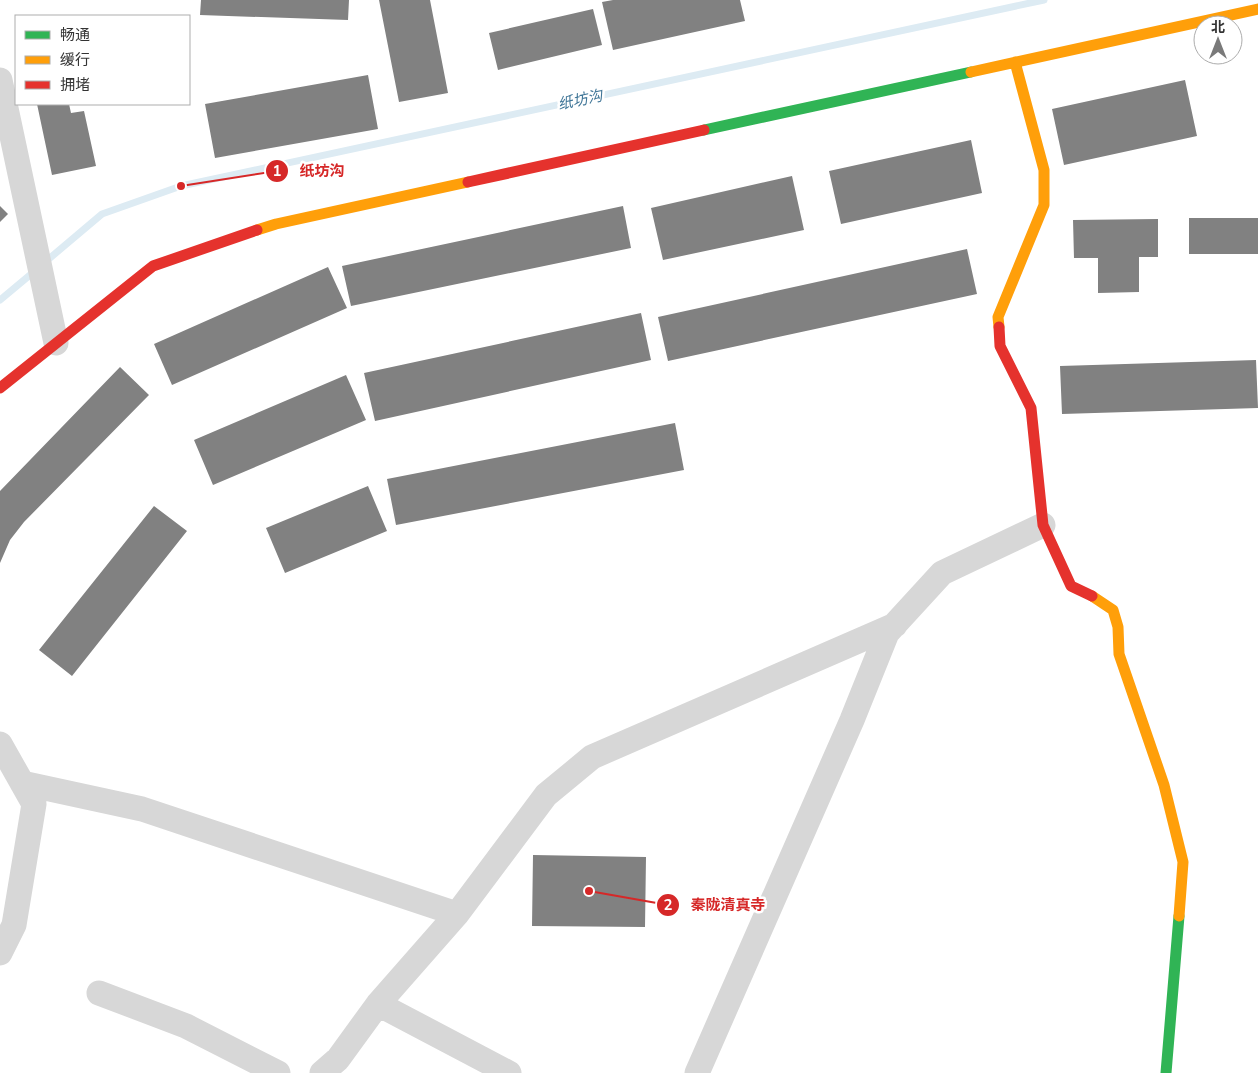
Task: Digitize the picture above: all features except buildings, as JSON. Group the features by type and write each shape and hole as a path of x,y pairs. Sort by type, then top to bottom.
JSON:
{"street":[{"path":"0,388 153,266 276,224 1258,8"},
{"path":"1015,62 1044,170 1044,205 998,317 1000,346 1030,408 1043,525 1071,586 1094,596 1113,610 1118,627 1119,654 1164,785 1183,862 1166,1073"},
{"path":"0,80 56,343"},
{"path":"697,1073 852,720 887,633 942,573 1043,525"},
{"path":"322,1073 338,1059 378,1004 457,914 546,795 592,757 895,625"},
{"path":"0,744 34,804 14,925 0,953"},
{"path":"22,783 142,809 457,914"},
{"path":"99,993 186,1026 278,1073"},
{"path":"378,1004 509,1073"}],"waterway":[{"name":"纸坊沟","path":"44,263 102,214 181,186 1044,0"},
{"name":"纸坊沟","path":"0,300 36,270"}],"traffic: fast":[{"path":"704,130 971,72"},
{"path":"1166,1073 1179,916"}],"traffic: slow":[{"path":"971,72 1258,9"},
{"path":"999,327 998,317 1044,205 1044,170 1015,62"},
{"path":"257,230 276,224 468,182"},
{"path":"1092,596 1113,610 1118,627 1119,654 1164,785 1183,862 1179,916"}],"traffic: jam":[{"path":"468,182 704,130"},
{"path":"0,388 153,266 257,230"},
{"path":"999,327 1000,346 1031,408 1043,525 1071,586 1092,596"}],"place":[{"name":"纸坊沟","path":"181,186"},
{"name":"秦陇清真寺","path":"589,891"}]}
